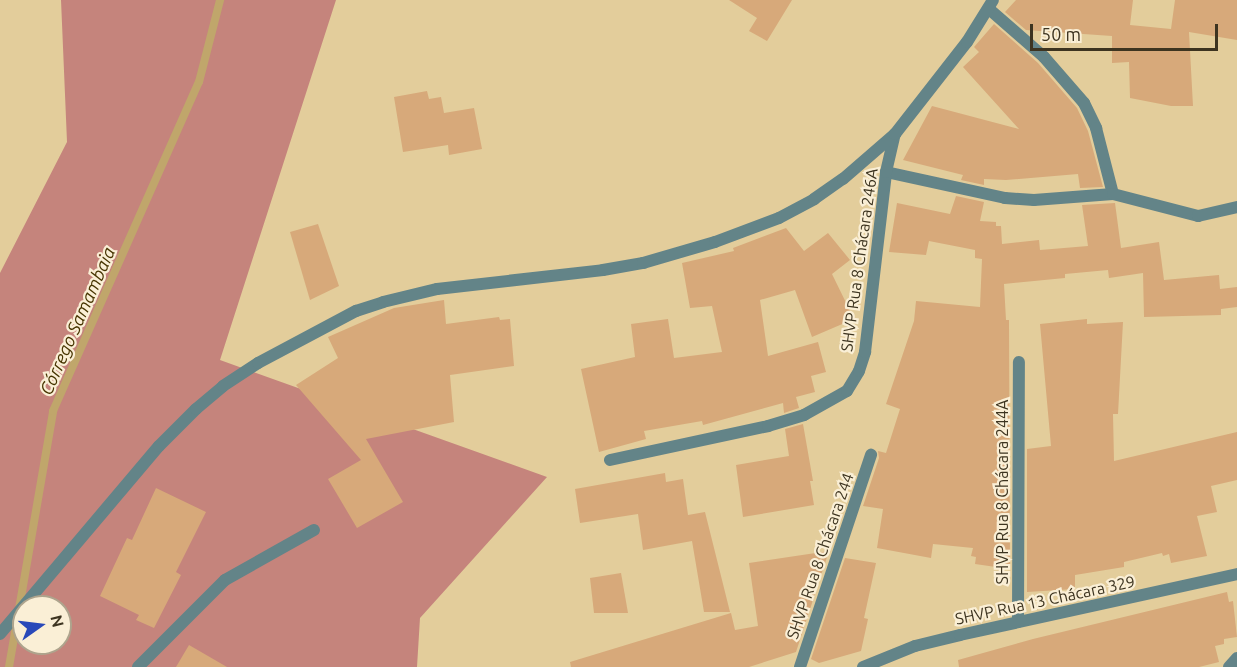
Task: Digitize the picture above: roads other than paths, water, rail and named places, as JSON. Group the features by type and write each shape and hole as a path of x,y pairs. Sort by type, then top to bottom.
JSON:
{"street":[{"path":"0,634 159,446 223,386 300,339 356,311 407,296 497,280 603,270 678,254 779,218 814,199 895,134 941,77 991,5 1044,57 1084,104 1096,128 1113,194"},
{"name":"SHVP Rua 8 Chácara 246A","path":"610,460 768,426 804,415 847,392 859,371 865,352 886,172 895,134"},
{"path":"886,172 1005,198 1035,200 1113,194 1198,216 1237,207"},
{"name":"SHVP Rua 8 Chácara 244A","path":"1018,622 1019,362"},
{"name":"SHVP Rua 8 Chácara 244","path":"800,667 871,455"},
{"path":"138,667 225,580 314,530"},
{"name":"SHVP Rua 13 Chácara 329","path":"863,667 915,646 1237,574"},
{"path":"1229,667 1237,658"}],"waterway":[{"name":"Córrego Samambaia","path":"9,667 53,411 199,82 220,0"}]}
